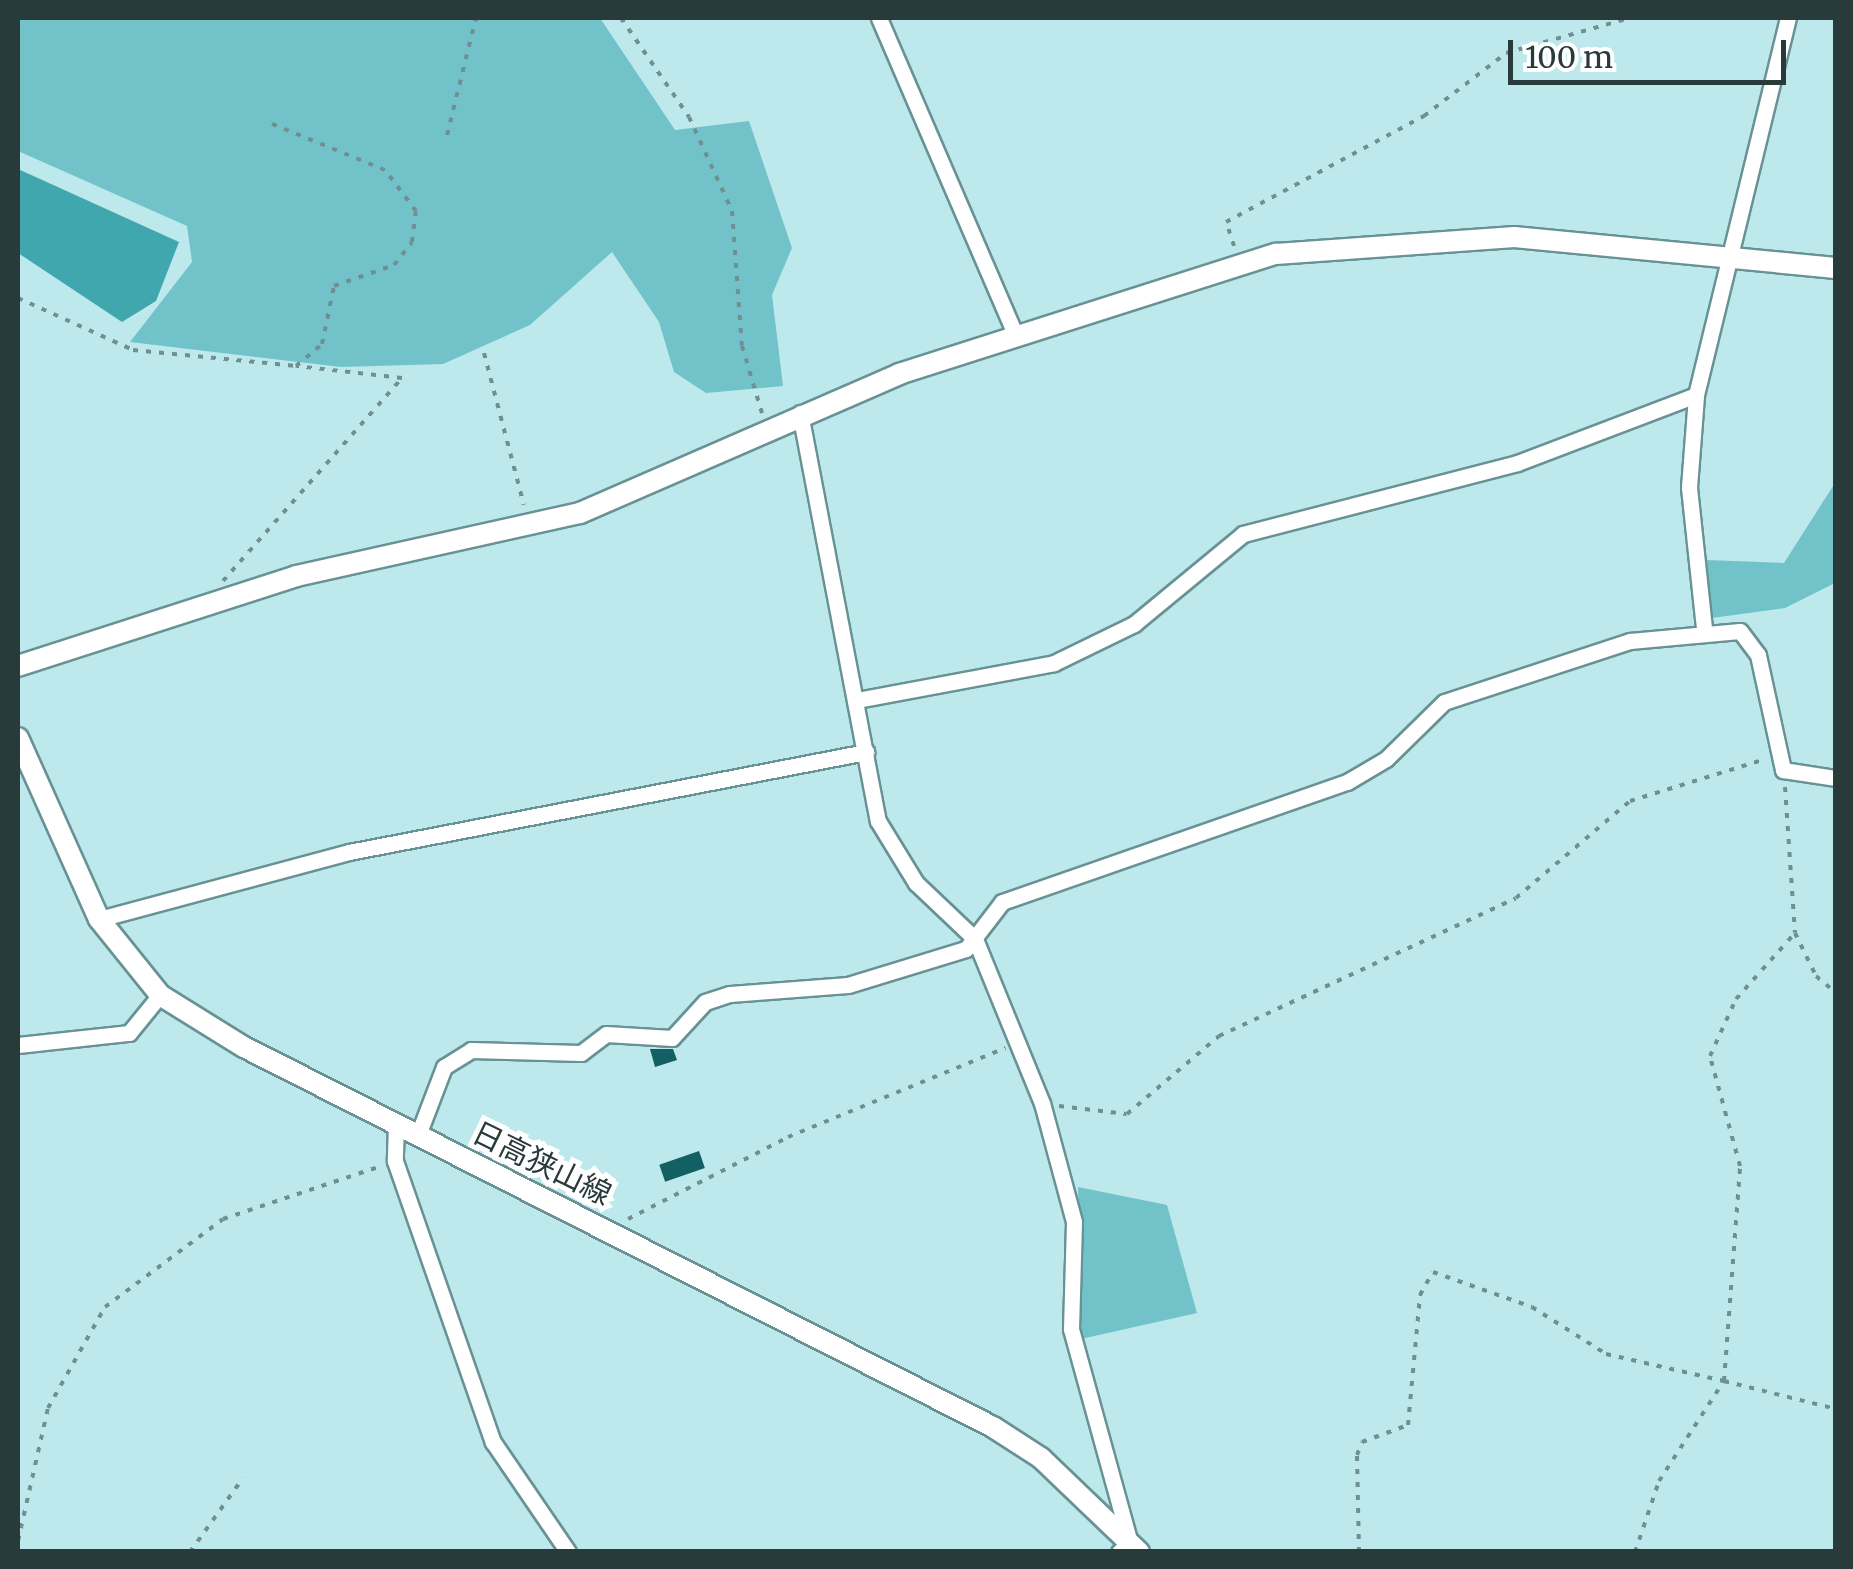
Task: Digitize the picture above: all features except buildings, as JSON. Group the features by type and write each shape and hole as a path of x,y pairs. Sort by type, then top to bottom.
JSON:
{"street":[{"path":"879,18 1016,336"},
{"path":"1704,628 1689,487 1696,395 1788,18"},
{"path":"18,666 217,598 529,529 800,413 1016,336 1240,265 1338,243 1454,236 1836,268"},
{"path":"857,700 1054,663 1134,624 1256,528 1500,468 1696,395"},
{"path":"800,413 866,752 891,850 976,939 1023,1041 1042,1102 1074,1222 1071,1330 1129,1549"},
{"path":"418,1136 444,1067 471,1050 580,1053 606,1034 672,1038 705,1002 848,985 976,939 1002,902 1174,849 1241,812 1371,770 1444,702 1610,647 1724,625 1753,644 1782,763 1836,778"},
{"name":"日高狭山線","path":"18,738 99,919 160,995 396,1125 993,1427 1129,1549"},
{"path":"99,919 349,852 866,752"},
{"path":"18,1045 128,1033 160,995"},
{"path":"396,1125 395,1161 493,1442 568,1552"}],"path":[{"path":"447,135 476,18"},
{"path":"622,18 690,116 732,211 742,346 766,428"},
{"path":"1240,265 1226,222 1424,116 1506,53 1630,18"},
{"path":"270,124 386,170 416,211 412,242 394,265 334,286 322,344 296,366"},
{"path":"18,298 134,350 402,378 242,552 217,598"},
{"path":"484,354 529,529"},
{"path":"1042,1102 1127,1114 1220,1036 1516,898 1630,801 1782,763 1795,932 1816,976 1836,993"},
{"path":"1634,1552 1658,1480 1724,1381 1740,1166 1710,1056 1736,999 1795,932"},
{"path":"617,1234 632,1214 714,1182 788,1137 1023,1041"},
{"path":"18,1541 48,1408 105,1308 223,1218 395,1161"},
{"path":"1359,1552 1357,1455 1362,1442 1408,1425 1420,1295 1432,1272 1532,1306 1606,1354 1836,1409"},
{"path":"190,1552 243,1478"}],"shaded area":[{"path":"18,18 600,18 675,130 749,121 792,248 772,295 783,386 706,393 674,372 659,322 612,252 530,325 443,364 341,367 130,342 192,262 187,226 18,151"},
{"path":"18,169 179,242 156,301 122,322 18,253"},
{"path":"1835,483 1835,583 1785,608 1712,618 1706,560 1784,563"},
{"path":"1078,1187 1167,1205 1197,1313 1081,1339"}]}
